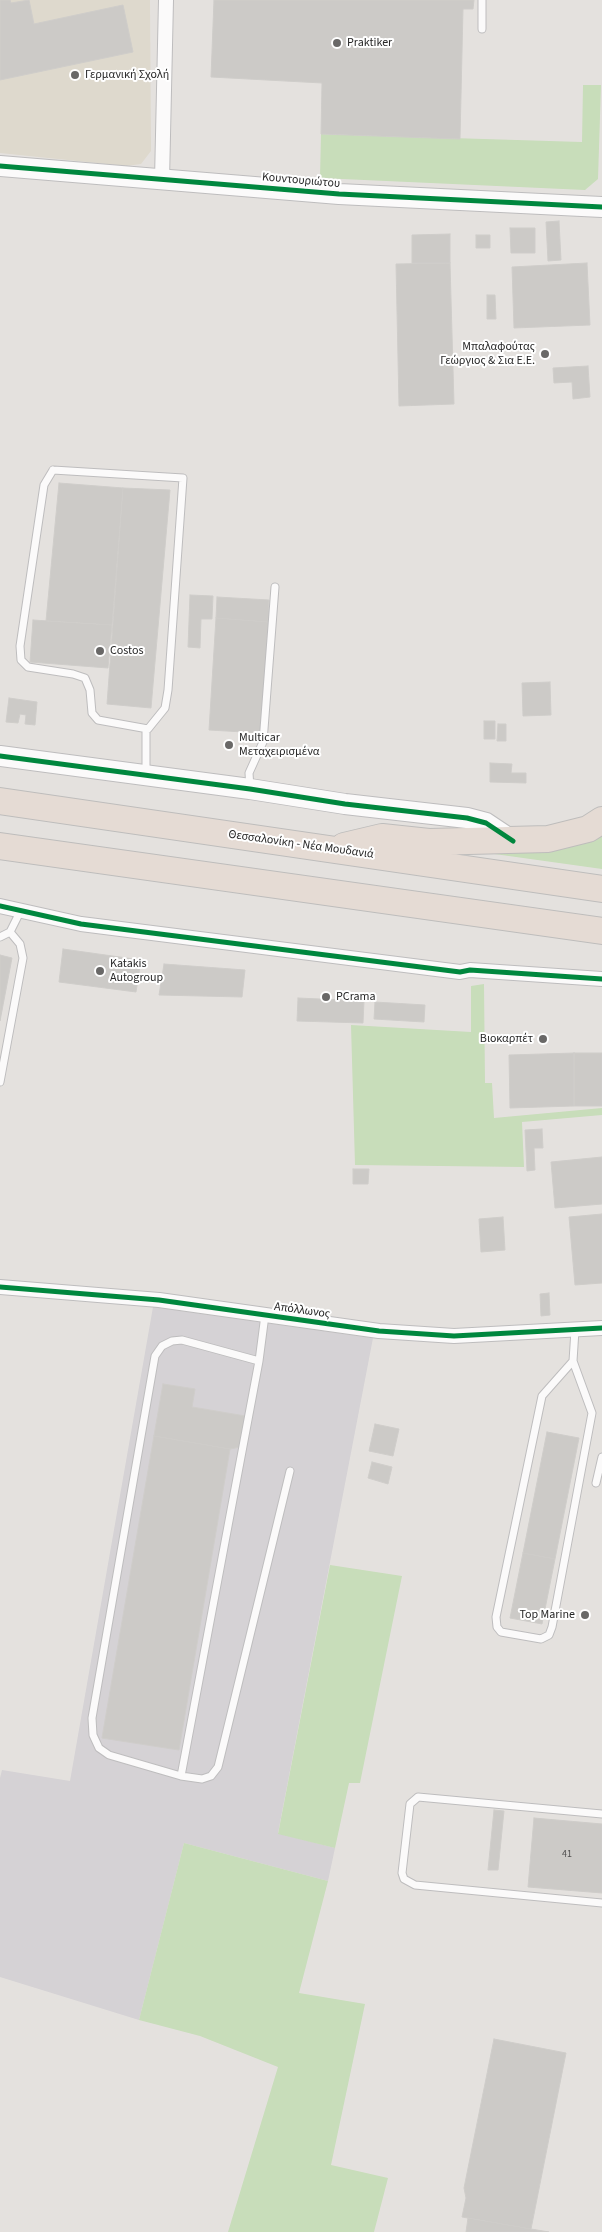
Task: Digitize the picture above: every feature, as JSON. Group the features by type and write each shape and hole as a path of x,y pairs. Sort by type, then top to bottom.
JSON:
{"highway":[{"name":"Θεσσαλονίκη - Νέα Μουδανιά","path":"0,800 602,889"},
{"path":"331,849 382,837 429,842 514,841 548,838 588,829 602,820"},
{"path":"0,846 602,931"}],"street":[{"path":"162,180 166,0"},
{"name":"Κουντουριώτου","path":"0,166 339,194 602,207"},
{"path":"0,756 250,789 344,804 467,818 486,823 514,841"},
{"path":"0,906 81,924 460,972 470,970 602,979"},
{"name":"Απόλλωνος","path":"0,1287 159,1300 379,1331 454,1336 602,1328"}],"lane":[{"path":"482,0 482,29"},
{"path":"146,730 98,720 92,713 90,690 85,678 73,674 28,667 21,660 20,646 44,485 53,470 183,478 168,690 165,708 160,717 146,730 146,775"},
{"path":"250,789 249,773 263,742 275,587"},
{"path":"0,937 10,932 21,910"},
{"path":"0,1082 23,958 20,944 10,932"},
{"path":"182,1776 259,1361 264,1316"},
{"path":"573,1361 542,1396 496,1618 497,1627 501,1632 542,1640 549,1635 552,1627 592,1413 573,1361 576,1330"},
{"path":"259,1361 182,1340 172,1341 162,1346 156,1356 152,1370 92,1718 93,1736 99,1748 109,1755 182,1776 202,1779 211,1776 218,1767 290,1471"},
{"path":"596,1483 602,1457"},
{"path":"602,1814 418,1797 410,1804 402,1873 404,1879 415,1885 602,1903"}],"shaded area":[{"name":"Γερμανική Σχολή","path":"0,0 150,0 151,151 141,164 126,166 0,153"},
{"path":"153,1307 373,1338 278,1833 335,1848 328,1881 184,1843 139,2020 0,1977 0,1778 2,1770 70,1781"}],"green space":[{"path":"583,85 601,85 598,179 585,190 320,178 321,134 582,142"},
{"path":"602,832 602,869 473,851"},
{"path":"484,984 485,1083 492,1083 494,1118 602,1108 602,1115 522,1122 524,1167 355,1165 351,1025 471,1032 471,986"},
{"path":"330,1565 402,1576 360,1783 349,1783 335,1848 278,1834"},
{"path":"184,1843 328,1881 299,1993 365,2004 331,2165 388,2178 374,2232 228,2232 278,2067 200,2036 139,2020"}],"building":[{"path":"0,0 10,0 11,3 29,0 34,24 123,5 133,52 0,80"},
{"name":"Praktiker","path":"214,0 474,0 473,9 463,9 460,139 321,134 322,83 211,77"},
{"path":"559,221 561,260 548,261 546,222"},
{"path":"510,228 535,228 535,253 511,253"},
{"path":"450,234 450,263 412,263 412,235"},
{"path":"476,235 490,235 490,248 476,248"},
{"path":"450,263 454,404 399,406 396,264"},
{"path":"587,263 590,325 514,328 512,267"},
{"path":"487,295 495,295 496,319 487,319"},
{"path":"588,366 590,397 573,399 572,382 554,383 553,368"},
{"path":"59,483 123,488 112,625 46,621"},
{"path":"123,488 170,490 151,708 107,704"},
{"path":"190,595 213,596 212,619 201,619 200,648 188,647"},
{"path":"217,597 269,600 268,622 216,618"},
{"path":"216,618 268,622 261,733 209,730"},
{"path":"33,620 112,625 108,668 30,662"},
{"path":"550,682 551,715 523,716 522,683"},
{"path":"9,698 37,702 35,725 25,724 26,715 20,714 18,723 6,722"},
{"path":"484,721 495,721 495,739 484,739"},
{"path":"498,724 506,724 506,741 497,741"},
{"path":"490,763 512,764 511,773 526,773 526,783 490,782"},
{"name":"Katakis Autogroup","path":"63,949 141,960 136,992 59,982"},
{"path":"0,955 12,958 0,1021"},
{"name":"Katakis Autogroup","path":"164,964 245,970 242,997 159,995"},
{"path":"298,998 364,1001 363,1023 297,1021"},
{"path":"375,1002 425,1005 424,1022 374,1019"},
{"path":"574,1053 574,1106 510,1108 509,1055"},
{"path":"574,1053 602,1053 602,1106 574,1106"},
{"path":"542,1129 543,1148 534,1148 535,1170 527,1171 525,1130"},
{"path":"602,1157 602,1204 555,1208 551,1162"},
{"path":"353,1169 369,1169 368,1184 353,1184"},
{"path":"602,1214 602,1283 575,1285 569,1217"},
{"path":"503,1217 505,1250 481,1252 479,1219"},
{"path":"549,1293 550,1315 541,1316 540,1294"},
{"path":"163,1384 195,1389 192,1407 245,1416 240,1447 230,1449 154,1436"},
{"path":"375,1424 399,1429 393,1456 369,1451"},
{"path":"547,1432 579,1438 555,1559 523,1553"},
{"path":"154,1436 230,1449 179,1750 102,1738"},
{"path":"372,1462 392,1467 388,1484 368,1478"},
{"path":"523,1553 555,1559 542,1624 510,1618"},
{"path":"494,1810 504,1811 498,1870 488,1870"},
{"path":"534,1818 602,1824 602,1893 528,1887"},
{"path":"494,2039 566,2053 531,2229 462,2217 466,2198 464,2188"},
{"path":"468,2218 531,2229 549,2232 466,2232"}],"cycle path":[{"path":"0,166 339,194 602,207"},
{"path":"0,756 250,789 345,804 467,818 486,823 513,841"},
{"path":"0,906 81,924 460,972 470,970 602,979"},
{"path":"0,1287 159,1300 379,1331 454,1336 602,1328"}],"place":[{"name":"Praktiker","path":"337,43"},
{"name":"Γερμανική Σχολή","path":"75,75"},
{"name":"Μπαλαφούτας Γεώργιος & Σια Ε.Ε.","path":"545,354"},
{"name":"Costos","path":"100,651"},
{"name":"Multicar Μεταχειρισμένα","path":"229,745"},
{"name":"Katakis Autogroup","path":"100,971"},
{"name":"PCrama","path":"326,997"},
{"name":"Βιοκαρπέτ","path":"543,1039"},
{"name":"Top Marine","path":"585,1615"}]}
